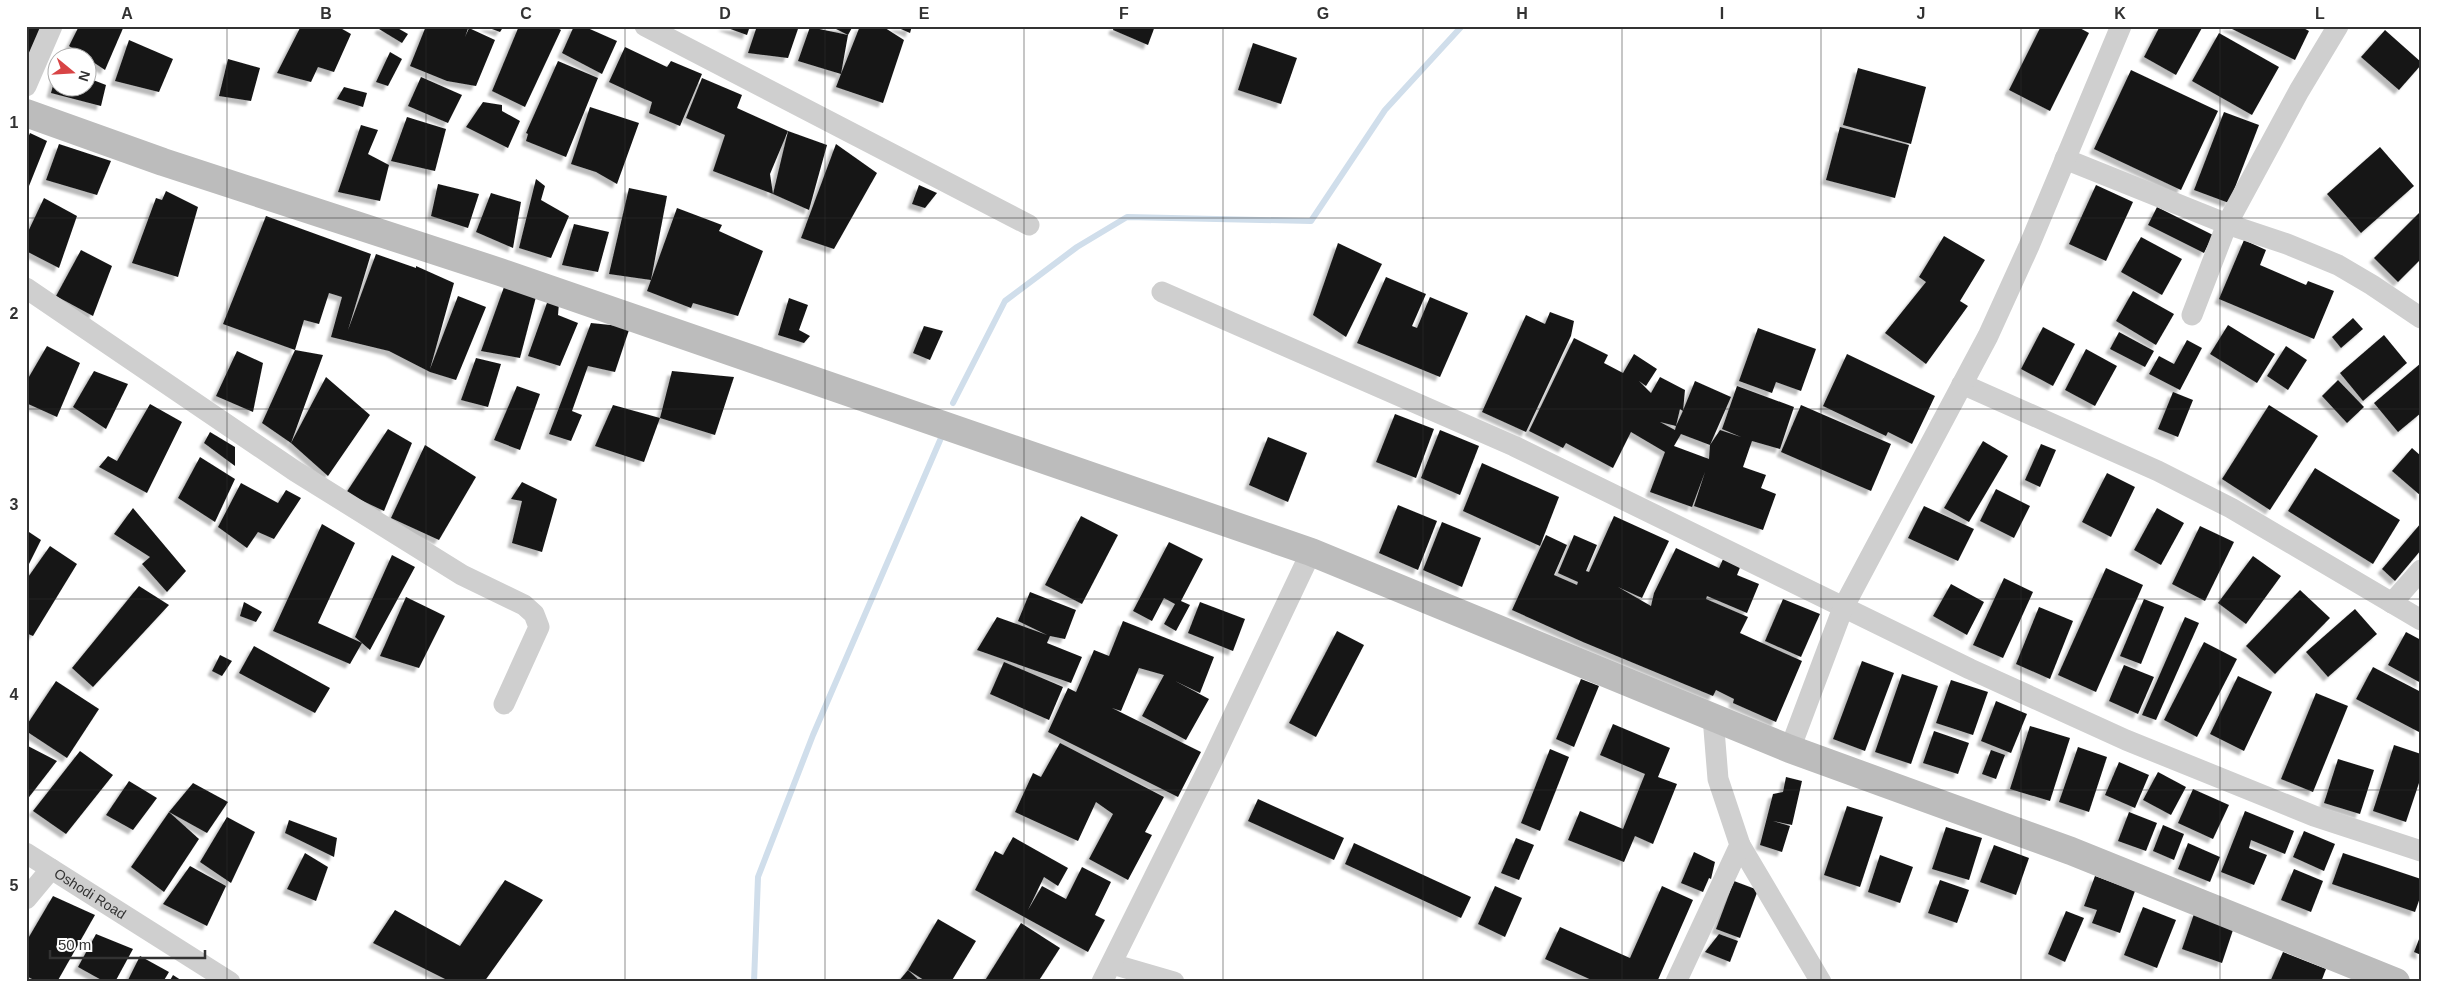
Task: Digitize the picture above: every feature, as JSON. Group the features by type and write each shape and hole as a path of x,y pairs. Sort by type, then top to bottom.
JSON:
{"street":[{"path":"26,86 52,26"},
{"path":"1790,749 1843,608 1988,336 2025,254 2064,159 2088,110 2122,26"},
{"path":"2192,315 2227,224 2299,91 2338,26"},
{"path":"654,28 1029,225"},
{"path":"26,113 163,162 500,272 1311,552 1790,749 2071,852 2396,982"},
{"path":"2064,159 2227,224 2287,244 2338,264 2421,318"},
{"path":"26,288 295,471 462,575 524,605 534,614 539,627 504,704"},
{"path":"1162,292 1514,446 1843,608 1970,669 2126,740 2314,816 2421,851"},
{"path":"1962,384 2158,471 2231,508 2421,620"},
{"path":"1174,982 1107,973 1311,552"},
{"path":"2392,603 2421,570"},
{"path":"1713,717 1718,779 1740,845 1821,982"},
{"path":"1676,982 1740,845"},
{"name":"Oshodi Road","path":"26,853 230,982"},
{"path":"26,899 51,869"}],"building":[{"path":"26,26 43,26 26,63"},
{"path":"79,26 124,26 105,70 98,65 98,48 72,48 69,46"},
{"path":"301,26 337,26 351,34 334,72 318,67 311,82 277,73"},
{"path":"381,26 394,26 408,34 402,43 379,29"},
{"path":"426,26 469,26 465,37 469,28 495,40 476,86 447,81 410,66"},
{"path":"484,26 504,26 500,32"},
{"path":"519,26 554,26 561,30 525,107 492,91"},
{"path":"574,26 583,26 617,41 602,74 562,53"},
{"path":"722,26 750,26 747,35"},
{"path":"757,26 799,26 788,58 748,53"},
{"path":"830,26 853,26 848,35"},
{"path":"860,26 882,26 904,40 883,103 836,87"},
{"path":"894,26 912,26 910,33"},
{"path":"1114,26 1155,26 1148,45 1113,30"},
{"path":"2041,26 2076,26 2089,33 2050,111 2009,90"},
{"path":"2160,26 2203,26 2176,75 2144,57"},
{"path":"2226,26 2300,26 2309,31 2295,60"},
{"path":"810,27 848,35 841,74 798,61"},
{"path":"2385,30 2421,62 2421,65 2399,90 2361,57"},
{"path":"2219,33 2279,67 2252,115 2192,81"},
{"path":"129,40 173,59 159,92 115,81"},
{"path":"1253,43 1297,58 1281,104 1238,90"},
{"path":"625,47 667,67 671,61 702,74 680,126 649,113 652,102 609,82"},
{"path":"390,52 402,59 388,86 376,82"},
{"path":"228,59 260,68 251,101 219,96"},
{"path":"558,61 598,78 566,157 526,141 528,134 526,133"},
{"path":"1858,68 1926,87 1911,144 1843,125"},
{"path":"2131,70 2218,111 2181,190 2094,149"},
{"path":"421,77 462,95 448,123 408,106"},
{"path":"702,78 742,95 737,108 788,131 770,174 773,194 713,171 725,135 686,118"},
{"path":"98,82 106,85 101,106 70,98 98,98"},
{"path":"344,87 367,93 363,107 337,99"},
{"path":"483,102 502,105 502,111 520,121 508,148 466,127"},
{"path":"590,107 639,123 617,184 596,172 571,164"},
{"path":"2224,112 2259,125 2229,203 2194,190"},
{"path":"407,117 446,129 435,171 391,161"},
{"path":"361,125 378,130 368,154 389,165 380,201 338,192"},
{"path":"1840,127 1909,145 1895,198 1826,180"},
{"path":"788,131 827,145 809,210 773,194"},
{"path":"30,133 47,141 29,186 26,185 26,142"},
{"path":"59,144 111,161 97,195 46,180"},
{"path":"836,144 877,173 834,249 801,238"},
{"path":"2380,147 2414,186 2361,233 2327,194"},
{"path":"536,179 545,186 541,200 569,216 551,258 519,248"},
{"path":"438,184 479,194 468,228 431,216"},
{"path":"919,185 937,193 925,208 912,204"},
{"path":"2096,185 2133,202 2106,261 2069,244"},
{"path":"629,188 667,196 651,280 609,274"},
{"path":"166,191 198,207 178,277 132,263 156,198 162,200"},
{"path":"491,193 521,202 513,248 476,232"},
{"path":"44,198 77,216 59,268 26,251 26,236"},
{"path":"2157,207 2213,235 2204,253 2148,225"},
{"path":"677,208 722,225 719,231 763,251 738,316 693,303 691,308 647,291"},
{"path":"2421,211 2421,259 2398,282 2374,258"},
{"path":"266,216 371,254 348,330 376,254 416,268 416,266 454,283 430,369 458,296 486,307 456,380 430,372 389,351 331,337 342,297 329,293 319,324 304,320 295,350 223,324"},
{"path":"574,224 609,232 598,272 562,265"},
{"path":"1944,236 1985,260 1960,301 1968,306 1926,364 1885,333 1926,282 1919,277"},
{"path":"2141,237 2182,259 2162,295 2121,272"},
{"path":"2244,240 2266,250 2260,265 2306,285 2308,281 2334,291 2314,339 2219,299"},
{"path":"1338,243 1382,264 1346,337 1313,315"},
{"path":"81,250 112,266 93,316 56,296"},
{"path":"1386,277 1426,294 1412,326 1417,328 1430,297 1468,313 1440,377 1357,343"},
{"path":"504,287 536,297 520,358 481,351"},
{"path":"2133,291 2174,314 2156,345 2116,321"},
{"path":"789,298 808,305 799,330 810,336 804,343 778,335"},
{"path":"548,300 559,303 558,315 578,323 560,366 528,356"},
{"path":"1550,312 1574,321 1571,336 1526,432 1482,412 1526,315 1545,324"},
{"path":"2353,318 2363,329 2341,348 2332,337"},
{"path":"591,323 630,327 615,372 588,366 572,411 582,415 571,441 549,434"},
{"path":"2228,325 2275,354 2257,383 2210,354"},
{"path":"924,326 943,331 930,360 913,353"},
{"path":"2043,327 2075,344 2053,386 2021,369"},
{"path":"1758,328 1816,349 1801,391 1776,382 1772,393 1739,381"},
{"path":"2119,332 2154,351 2145,367 2110,349"},
{"path":"2384,335 2407,363 2363,401 2340,373"},
{"path":"1574,338 1608,355 1604,363 1623,373 1634,354 1657,369 1646,386 1639,381 1651,393 1660,377 1685,390 1683,410 1695,381 1731,397 1710,445 1720,430 1741,437 1722,429 1737,386 1794,407 1780,449 1752,441 1743,467 1766,475 1761,488 1776,494 1763,530 1694,506 1705,472 1692,507 1650,492 1665,452 1631,432 1613,468 1566,443 1563,448 1529,431","holes":["1680,409 1683,411 1682,413 1676,426","1660,422 1676,426 1675,430","1681,434 1710,445 1709,459 1674,446"]},
{"path":"2187,340 2202,348 2180,390 2149,374 2159,356 2174,364"},
{"path":"47,346 80,363 57,417 26,403 26,382"},
{"path":"2286,346 2307,360 2288,390 2267,376"},
{"path":"2086,349 2117,366 2095,406 2065,390"},
{"path":"295,350 323,355 291,443 262,423"},
{"path":"237,351 263,363 253,412 216,396"},
{"path":"1847,354 1935,396 1912,444 1888,432 1886,436 1823,406"},
{"path":"476,358 501,364 488,407 461,400"},
{"path":"2421,363 2421,413 2398,432 2374,403"},
{"path":"94,371 128,384 106,429 73,407"},
{"path":"672,371 734,377 715,435 660,418"},
{"path":"326,377 370,415 328,476 291,443"},
{"path":"2338,380 2364,407 2347,423 2322,396"},
{"path":"517,386 540,394 520,450 494,440"},
{"path":"2173,392 2193,400 2178,437 2158,429"},
{"path":"150,404 182,422 147,493 99,467 108,456 117,461"},
{"path":"613,405 660,418 644,462 595,446"},
{"path":"1801,405 1891,444 1871,491 1781,452"},
{"path":"2269,405 2318,436 2270,510 2222,479"},
{"path":"1395,414 1434,429 1416,478 1376,462"},
{"path":"388,429 412,443 384,511 346,493"},
{"path":"1440,430 1479,446 1460,495 1421,478"},
{"path":"210,432 235,447 235,466 204,443"},
{"path":"1268,437 1307,453 1288,502 1249,485"},
{"path":"1983,441 2008,456 1969,522 1944,508"},
{"path":"2041,444 2056,450 2040,487 2025,480"},
{"path":"425,445 476,477 439,540 391,518"},
{"path":"2412,448 2421,456 2421,496 2392,471"},
{"path":"200,457 235,479 215,522 178,498"},
{"path":"1482,463 1559,497 1540,546 1463,511"},
{"path":"2315,468 2400,520 2373,564 2288,511"},
{"path":"2107,473 2135,487 2111,537 2082,522"},
{"path":"522,482 557,499 542,552 512,543 522,501 511,499"},
{"path":"241,483 278,503 286,490 301,498 274,539 258,532 247,548 218,527"},
{"path":"1996,489 2030,506 2014,538 1980,521"},
{"path":"1398,505 1437,521 1418,570 1379,553"},
{"path":"1924,506 1974,529 1958,561 1908,538"},
{"path":"133,508 186,571 167,592 142,564 150,557 114,534"},
{"path":"2157,508 2184,523 2161,565 2134,550"},
{"path":"1081,516 1118,535 1082,604 1045,585"},
{"path":"1614,516 1669,541 1642,598 1618,587 1651,606 1654,593 1676,548 1719,568 1724,557 1741,565 1737,575 1759,584 1747,613 1707,596 1706,599 1748,617 1740,633 1802,661 1776,722 1733,703 1734,699 1716,690 1713,696 1512,610 1546,535 1567,545 1554,575 1577,585 1578,582 1558,573 1574,535 1597,545 1586,571 1589,572"},
{"path":"1442,522 1481,538 1462,587 1423,570"},
{"path":"2421,523 2421,550 2395,581 2382,569"},
{"path":"322,524 355,543 318,623 362,643 350,664 273,631"},
{"path":"2200,526 2234,542 2205,601 2172,584"},
{"path":"26,530 41,540 26,570"},
{"path":"1169,542 1203,559 1181,601 1190,605 1176,631 1164,624 1175,604 1164,598 1152,621 1133,611"},
{"path":"50,546 77,564 33,636 26,633 26,580"},
{"path":"392,555 415,567 370,650 355,637"},
{"path":"2253,556 2281,576 2246,624 2218,603"},
{"path":"2106,568 2143,585 2096,692 2058,675"},
{"path":"2004,578 2033,592 2003,658 1973,645"},
{"path":"1951,584 1984,602 1967,635 1933,616"},
{"path":"139,586 169,605 93,687 72,668"},
{"path":"2300,590 2330,618 2275,674 2246,646"},
{"path":"1030,592 1076,610 1065,639 1050,636 1047,643 1082,657 1071,683 977,650 997,617 1047,635 1018,621"},
{"path":"406,597 445,616 419,668 380,656"},
{"path":"1783,599 1820,614 1801,657 1765,641"},
{"path":"2144,599 2164,607 2141,664 2120,656"},
{"path":"244,602 262,612 256,622 240,616"},
{"path":"1200,602 1245,619 1233,651 1188,633"},
{"path":"2039,607 2073,621 2050,679 2016,664"},
{"path":"2355,609 2377,634 2328,677 2306,652"},
{"path":"2185,617 2199,623 2156,720 2142,715"},
{"path":"1123,621 1214,657 1200,693 1175,681 1209,699 1186,740 1142,716 1164,675 1139,668 1121,711 1112,708 1201,752 1178,797 1048,732 1068,688 1076,692 1094,650 1109,656"},
{"path":"1337,631 1364,645 1316,737 1289,723"},
{"path":"2406,632 2421,640 2421,683 2388,665"},
{"path":"2204,642 2237,659 2197,737 2164,720"},
{"path":"254,646 330,688 315,713 239,673"},
{"path":"220,655 232,661 222,676 212,671"},
{"path":"1862,661 1894,673 1865,751 1833,739"},
{"path":"1004,662 1063,687 1049,720 990,694"},
{"path":"2124,665 2154,677 2138,714 2109,701"},
{"path":"2373,667 2421,692 2419,732 2356,699"},
{"path":"1902,674 1938,686 1911,764 1875,752"},
{"path":"2238,676 2272,692 2244,751 2210,734"},
{"path":"1581,679 1599,686 1574,747 1556,739"},
{"path":"1951,680 1988,692 1973,735 1936,723"},
{"path":"56,681 99,709 67,758 26,731 26,726"},
{"path":"2316,693 2348,706 2313,792 2281,779"},
{"path":"1996,701 2027,714 2011,753 1981,741"},
{"path":"1613,724 1670,748 1658,777 1677,784 1653,844 1635,836 1624,862 1568,840 1580,811 1623,829 1645,774 1600,755"},
{"path":"2030,726 2070,738 2050,801 2010,789"},
{"path":"1934,731 1969,743 1958,774 1923,763"},
{"path":"1060,743 1164,797 1145,832 1152,835 1128,880 1089,859 1113,814 1096,802 1078,841 1015,812 1033,773 1041,777"},
{"path":"26,745 57,761 26,801"},
{"path":"2394,745 2421,754 2421,777 2406,822 2373,811"},
{"path":"2078,747 2107,757 2089,812 2059,802"},
{"path":"1550,749 1569,757 1540,831 1521,823"},
{"path":"1991,750 2005,755 1996,779 1982,774"},
{"path":"80,751 113,775 66,834 33,811"},
{"path":"2338,759 2374,770 2360,814 2324,803"},
{"path":"2119,762 2149,775 2135,808 2105,795"},
{"path":"2158,772 2186,787 2171,815 2143,800"},
{"path":"1786,777 1802,781 1792,825 1773,821 1790,826 1782,852 1760,845 1773,794 1783,792"},
{"path":"129,781 157,798 133,830 106,815"},
{"path":"193,783 228,802 207,833 169,812"},
{"path":"2193,789 2229,805 2213,839 2178,823"},
{"path":"1258,799 1344,838 1334,860 1248,821"},
{"path":"1847,806 1883,817 1860,887 1824,875"},
{"path":"2245,811 2294,831 2285,854 2251,840 2249,848 2267,855 2254,885 2221,872"},
{"path":"169,812 199,839 164,892 131,867"},
{"path":"2129,812 2157,823 2146,851 2118,841"},
{"path":"227,817 255,832 231,883 200,862"},
{"path":"289,820 337,838 334,857 285,833"},
{"path":"2163,825 2184,834 2174,860 2153,851"},
{"path":"1946,827 1982,838 1969,880 1932,869"},
{"path":"2304,831 2335,844 2324,871 2293,857"},
{"path":"1013,837 1068,868 1058,886 1044,877 1028,910 1042,886 1066,899 1082,867 1111,882 1095,915 1105,920 1088,952 975,890 995,851 1003,855"},
{"path":"1516,838 1534,845 1519,880 1501,873"},
{"path":"1354,843 1471,897 1461,918 1345,864"},
{"path":"2188,843 2220,857 2210,882 2178,869"},
{"path":"1994,845 2029,858 2016,895 1980,882"},
{"path":"1694,852 1715,862 1711,879 1709,878 1703,892 1681,883"},
{"path":"305,853 328,867 316,901 287,889"},
{"path":"2343,853 2421,879 2421,895 2415,912 2332,884"},
{"path":"1880,855 1913,867 1900,903 1868,892"},
{"path":"190,866 226,886 207,926 163,904"},
{"path":"2294,869 2323,881 2311,912 2281,900"},
{"path":"2095,876 2135,891 2120,933 2092,923 2097,910 2084,906"},
{"path":"505,880 543,900 484,982 451,982 373,943 395,910 460,946"},
{"path":"1940,880 1969,890 1957,923 1928,913"},
{"path":"1734,881 1758,890 1740,938 1716,929"},
{"path":"1495,886 1522,898 1505,937 1478,924"},
{"path":"1662,886 1693,900 1657,982 1596,982 1545,959 1560,927 1630,958"},
{"path":"53,896 95,915 57,982 38,982 26,976 26,942"},
{"path":"2143,907 2176,920 2157,968 2124,955"},
{"path":"2066,911 2084,918 2065,962 2048,954"},
{"path":"2195,911 2235,924 2222,963 2182,949"},
{"path":"938,919 976,941 951,982 927,982 908,970"},
{"path":"1021,923 1060,948 1038,982 984,982"},
{"path":"96,934 133,949 115,982 105,982 78,967"},
{"path":"1719,934 1738,941 1730,962 1705,952"},
{"path":"2421,934 2421,955 2414,952"},
{"path":"2283,952 2326,969 2321,982 2270,982"},
{"path":"140,956 169,972 163,982 127,982"},
{"path":"908,970 921,982 898,982"},
{"path":"173,975 184,982 169,982"}],"waterway":[{"path":"953,403 1005,301 1077,247 1127,217 1311,221 1385,110 1462,26"},
{"path":"754,982 758,877 813,735 941,438"}]}
